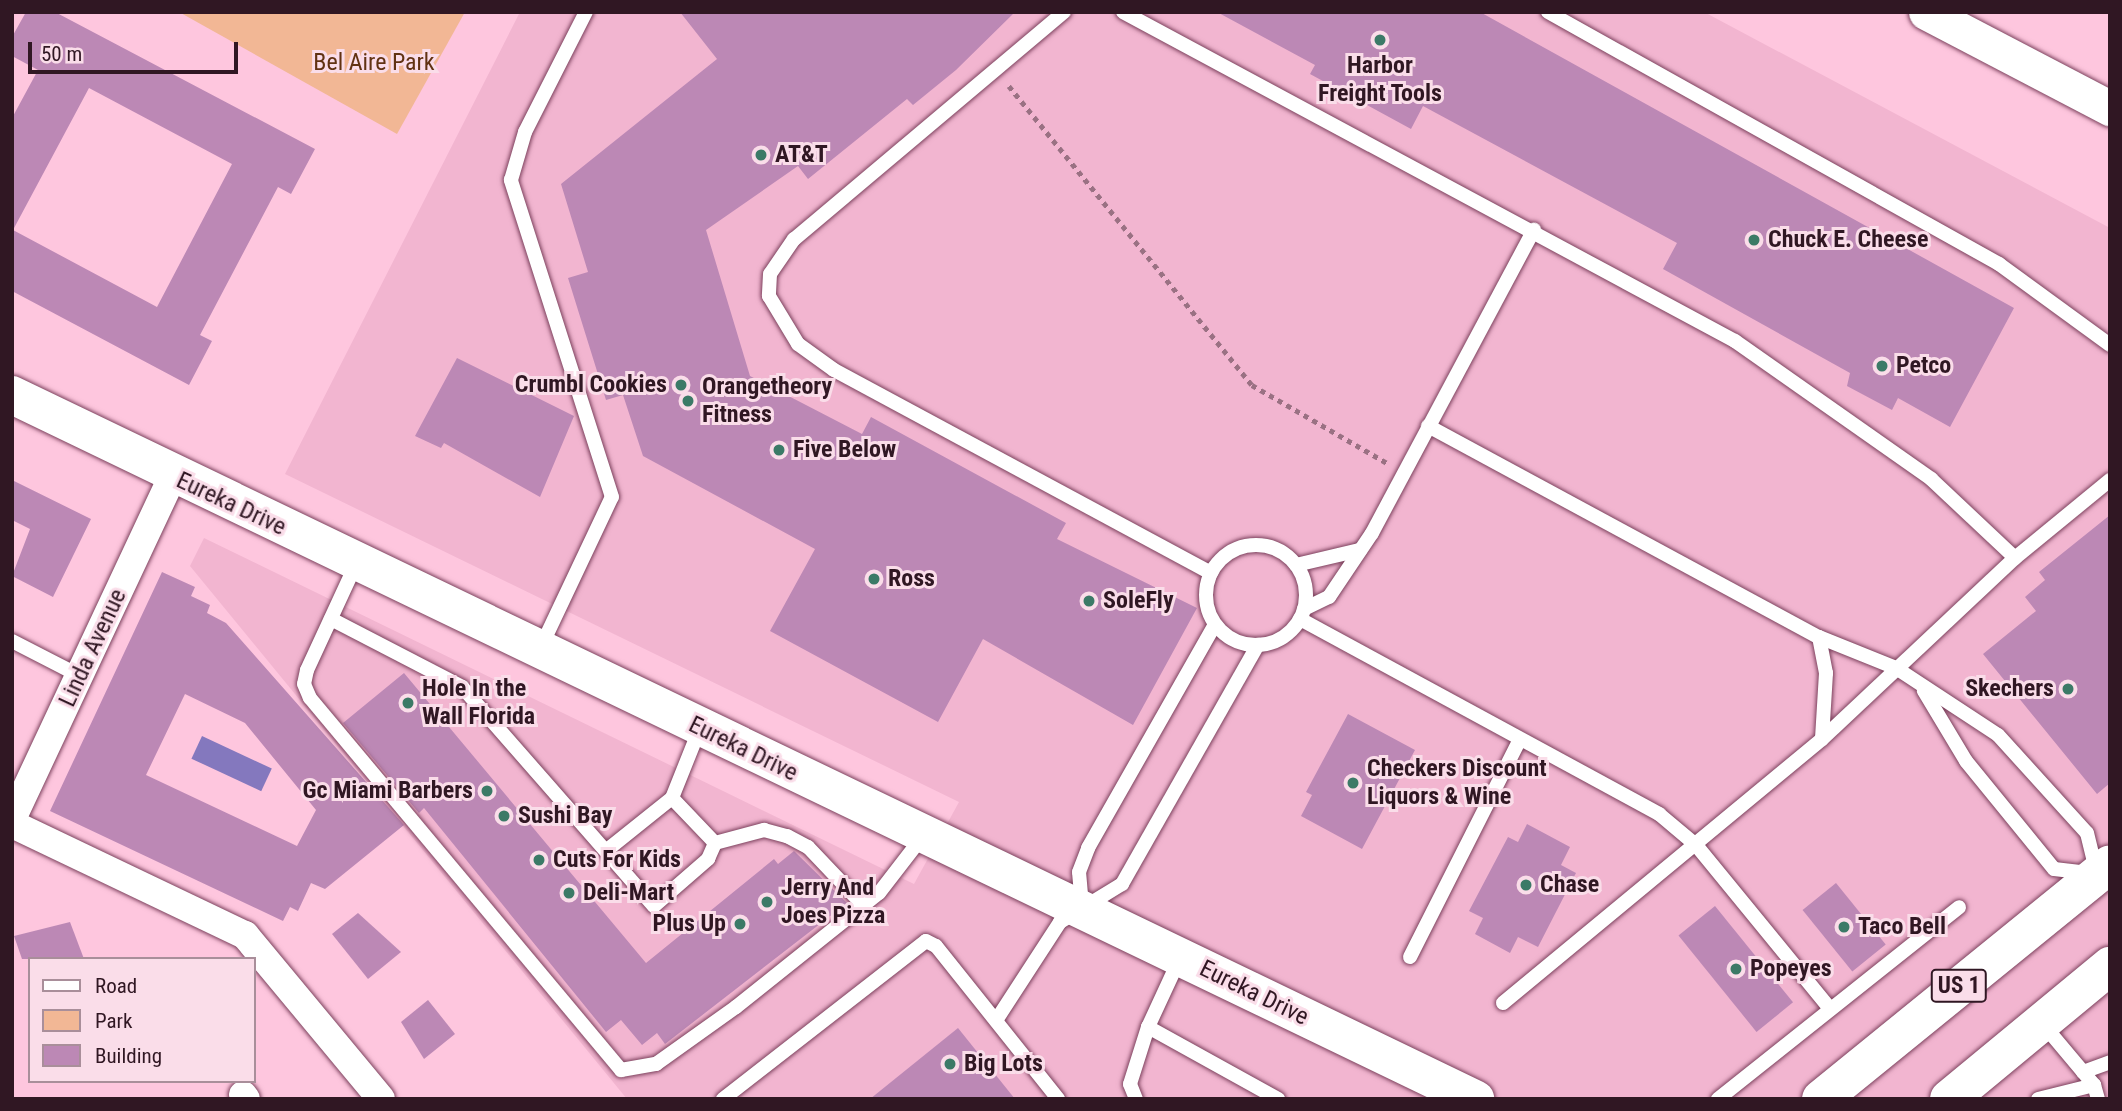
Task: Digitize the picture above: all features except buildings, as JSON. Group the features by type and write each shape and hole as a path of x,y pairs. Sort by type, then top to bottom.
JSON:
{"main road":[{"name":"Eureka Drive","path":"12,395 172,477 1475,1099"},
{"name":"US 1","path":"1821,1099 2106,875"},
{"path":"1948,1099 2110,966"}],"street":[{"path":"1926,12 2110,108"},
{"name":"Linda Avenue","path":"12,821 172,477"},
{"path":"12,821 245,935 381,1099"}],"lane":[{"path":"539,652 612,497 511,180 525,132 586,12"},
{"path":"1064,12 794,239 770,274 769,296 784,327 824,364 1211,573"},
{"path":"1122,12 1534,230 1801,383 1971,511 2015,558"},
{"path":"1548,12 1998,264 2110,345"},
{"path":"1302,614 1296,565 1273,548 1246,546 1211,573 1206,599 1215,624 1234,639 1258,645 1283,637 1302,614 1329,597 1360,550 1534,230"},
{"path":"1428,426 1819,637 1896,668 1924,691 1998,735 2087,833 2106,875"},
{"path":"1503,1003 1822,738 2015,558 2110,480"},
{"path":"1296,565 1360,550"},
{"path":"356,564 307,670 304,684 310,698 621,1070 638,1072 677,1051 863,905 894,877 923,835"},
{"path":"1302,614 1520,740 1659,814 1696,845 1830,1009"},
{"path":"331,619 462,687 654,906 708,859 715,843"},
{"path":"1083,911 1079,872 1088,848 1215,624"},
{"path":"1819,637 1826,673 1822,738"},
{"path":"12,641 80,676"},
{"path":"996,1019 1042,941 1060,922 1083,911 1122,884 1258,645"},
{"path":"1924,691 1966,761 2054,869 2106,875"},
{"path":"607,850 672,798 700,728"},
{"path":"1410,957 1520,740"},
{"path":"672,798 715,843"},
{"path":"715,843 764,830 787,836 808,847 863,905"},
{"path":"1718,1099 1959,907"},
{"path":"723,1099 922,942 936,946 1058,1099"},
{"path":"1136,1099 1130,1084 1148,1027 1180,957"},
{"path":"2038,1099 2096,1092 2083,1072 2041,1022"},
{"path":"1148,1027 1278,1099"},
{"path":"2083,1072 2110,1062"}],"path":[{"path":"1009,86 1252,385 1391,465"}],"shaded area":[{"path":"520,12 1704,12 2110,228 2110,1099 627,1099 190,566 204,538 914,884 959,802 285,474"},
{"path":"202,736 272,769 261,791 191,759"}],"green space":[{"name":"Bel Aire Park","path":"179,12 465,12 397,134"}],"place":[{"name":"Harbor Freight Tools","path":"1380,40"},
{"name":"AT&T","path":"761,155"},
{"name":"Chuck E. Cheese","path":"1754,240"},
{"name":"Petco","path":"1882,366"},
{"name":"Crumbl Cookies","path":"681,385"},
{"name":"Orangetheory Fitness","path":"688,401"},
{"name":"Five Below","path":"779,450"},
{"name":"Ross","path":"874,579"},
{"name":"SoleFly","path":"1089,601"},
{"name":"Skechers","path":"2068,689"},
{"name":"Hole In the Wall Florida","path":"408,703"},
{"name":"Checkers Discount Liquors & Wine","path":"1353,783"},
{"name":"Gc Miami Barbers","path":"487,791"},
{"name":"Sushi Bay","path":"504,816"},
{"name":"Cuts For Kids","path":"539,860"},
{"name":"Chase","path":"1526,885"},
{"name":"Deli-Mart","path":"569,893"},
{"name":"Jerry And Joes Pizza","path":"767,902"},
{"name":"Plus Up","path":"740,924"},
{"name":"Taco Bell","path":"1844,927"},
{"name":"Popeyes","path":"1736,969"},
{"name":"Big Lots","path":"950,1064"}]}
